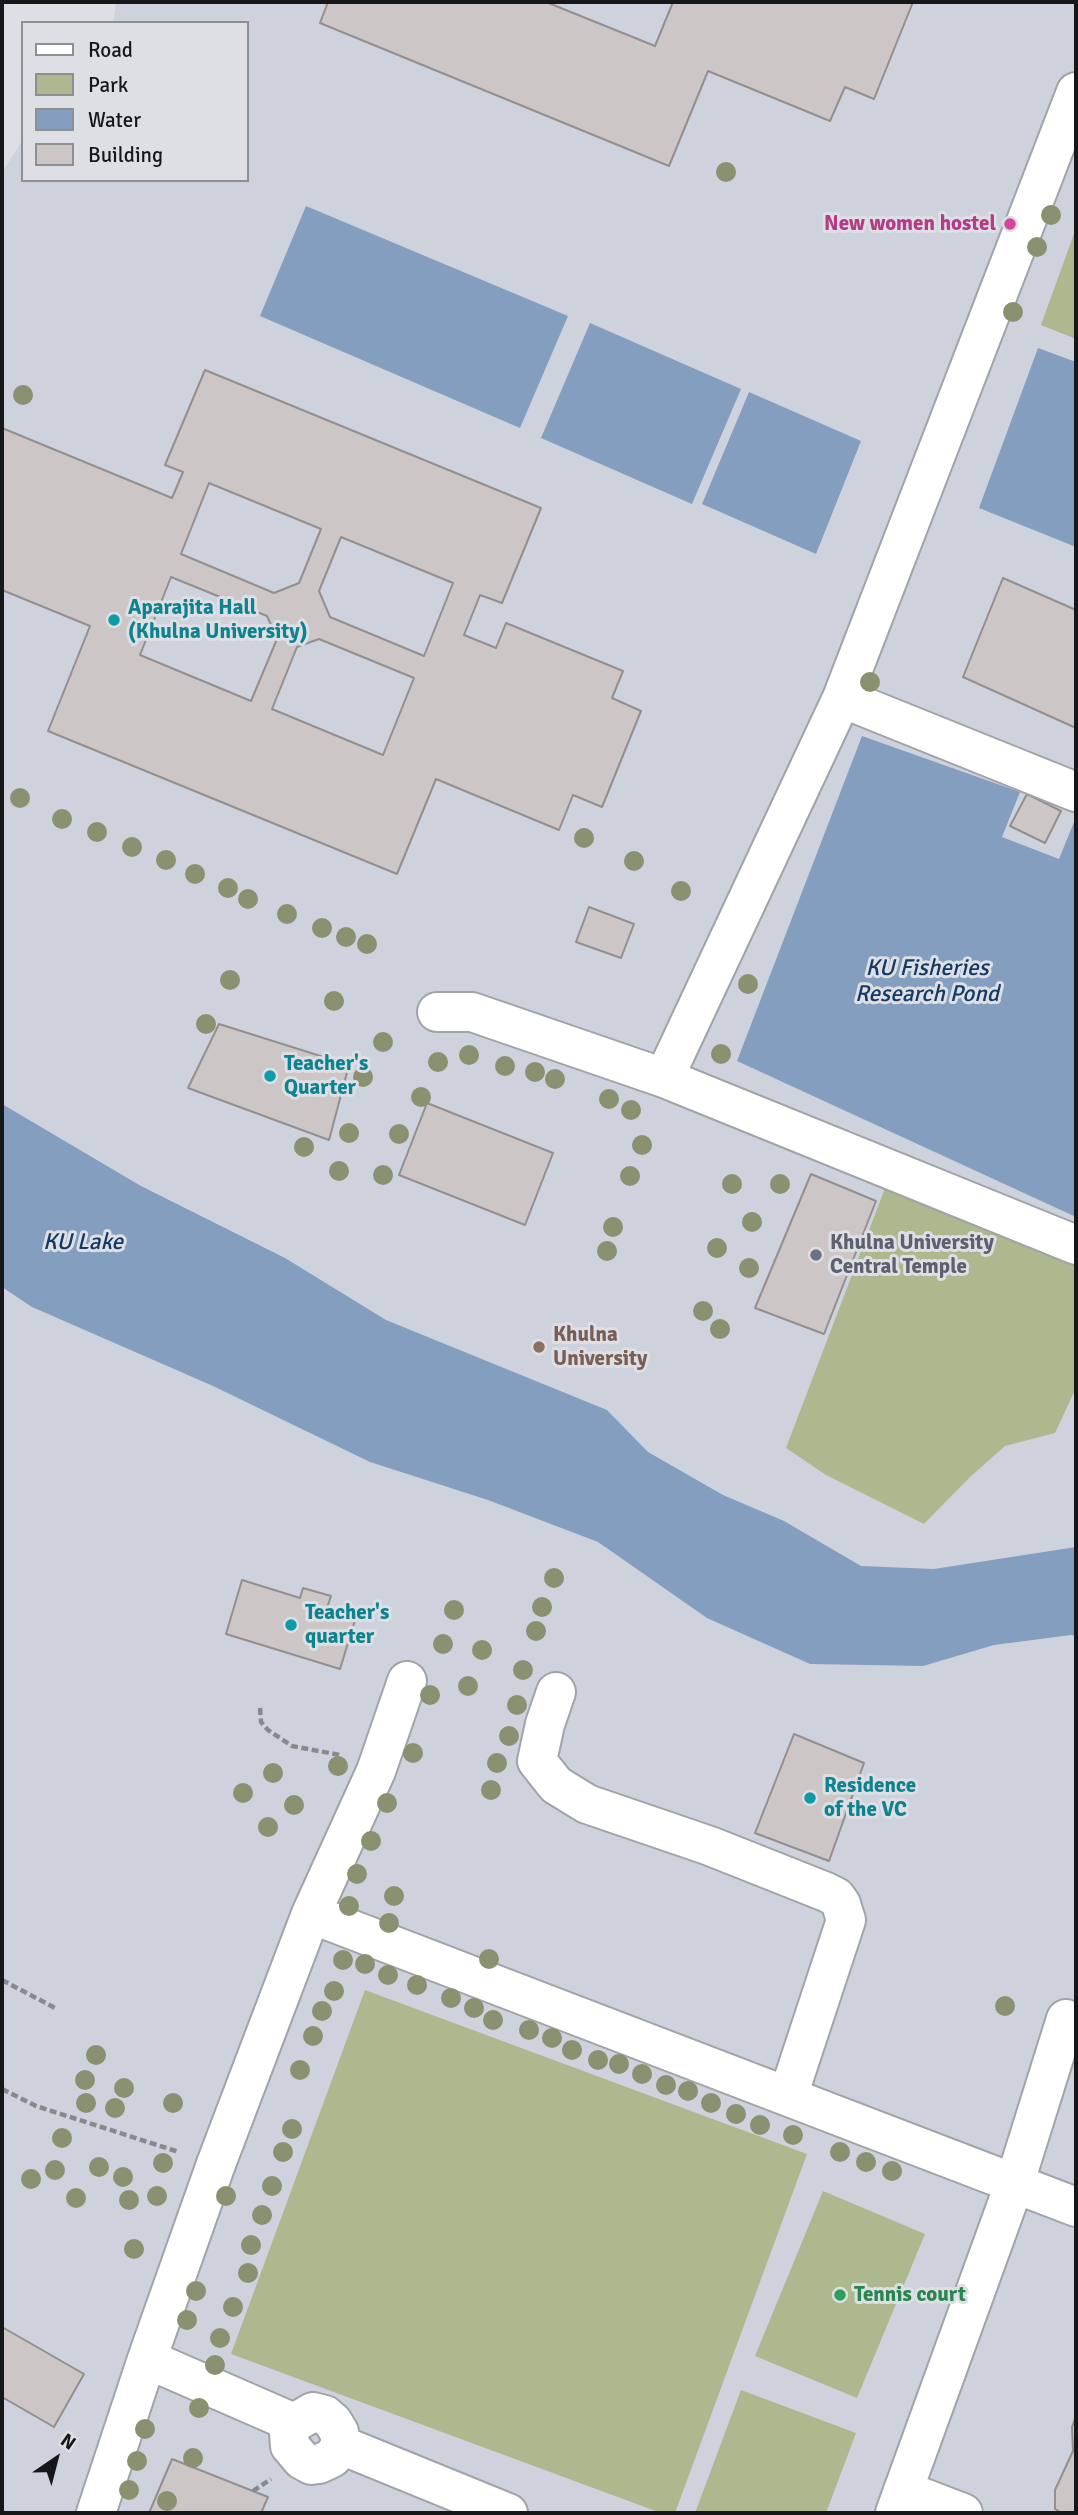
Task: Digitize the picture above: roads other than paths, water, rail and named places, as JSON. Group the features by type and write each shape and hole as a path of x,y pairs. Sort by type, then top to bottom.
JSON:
{"lane":[{"path":"664,1078 842,698 1076,92"},
{"path":"842,698 1076,792"},
{"path":"437,1012 472,1012 664,1078 1076,1245"},
{"path":"96,2513 216,2164 311,1914 376,1771 407,1681"},
{"path":"556,1692 545,1724 537,1761 556,1785 587,1804 736,1856 836,1897 841,1904 846,1920 789,2096"},
{"path":"311,1914 1076,2207"},
{"path":"963,2513 899,2502 1014,2185 1066,2019"},
{"path":"147,2359 294,2423 313,2412 325,2415 339,2431 341,2445 508,2513"}],"water":[{"path":"306,206 568,316 520,428 260,316"},
{"path":"590,323 741,389 692,504 541,438"},
{"path":"1038,348 1076,362 1076,547 979,508"},
{"path":"749,392 861,441 816,554 702,504"},
{"name":"KU Fisheries Research Pond","path":"862,736 1020,792 1002,837 1059,859 1074,822 1076,823 1076,1217 737,1061"},
{"name":"KU Lake","path":"2,1104 141,1186 285,1258 386,1320 607,1410 648,1452 723,1495 784,1521 861,1566 934,1569 1076,1547 1076,1636 994,1645 923,1666 810,1664 707,1618 598,1542 488,1500 370,1462 213,1386 32,1307 2,1287"}],"place":[{"name":"New women hostel","path":"1010,224"},
{"name":"Aparajita Hall (Khulna University)","path":"114,620"},
{"name":"Teacher's Quarter","path":"270,1076"},
{"name":"Khulna University Central Temple","path":"816,1255"},
{"name":"Khulna University","path":"539,1347"},
{"name":"Teacher's quarter","path":"291,1625"},
{"name":"Residence of the VC","path":"810,1798"},
{"name":"Tennis court","path":"840,2295"}]}
